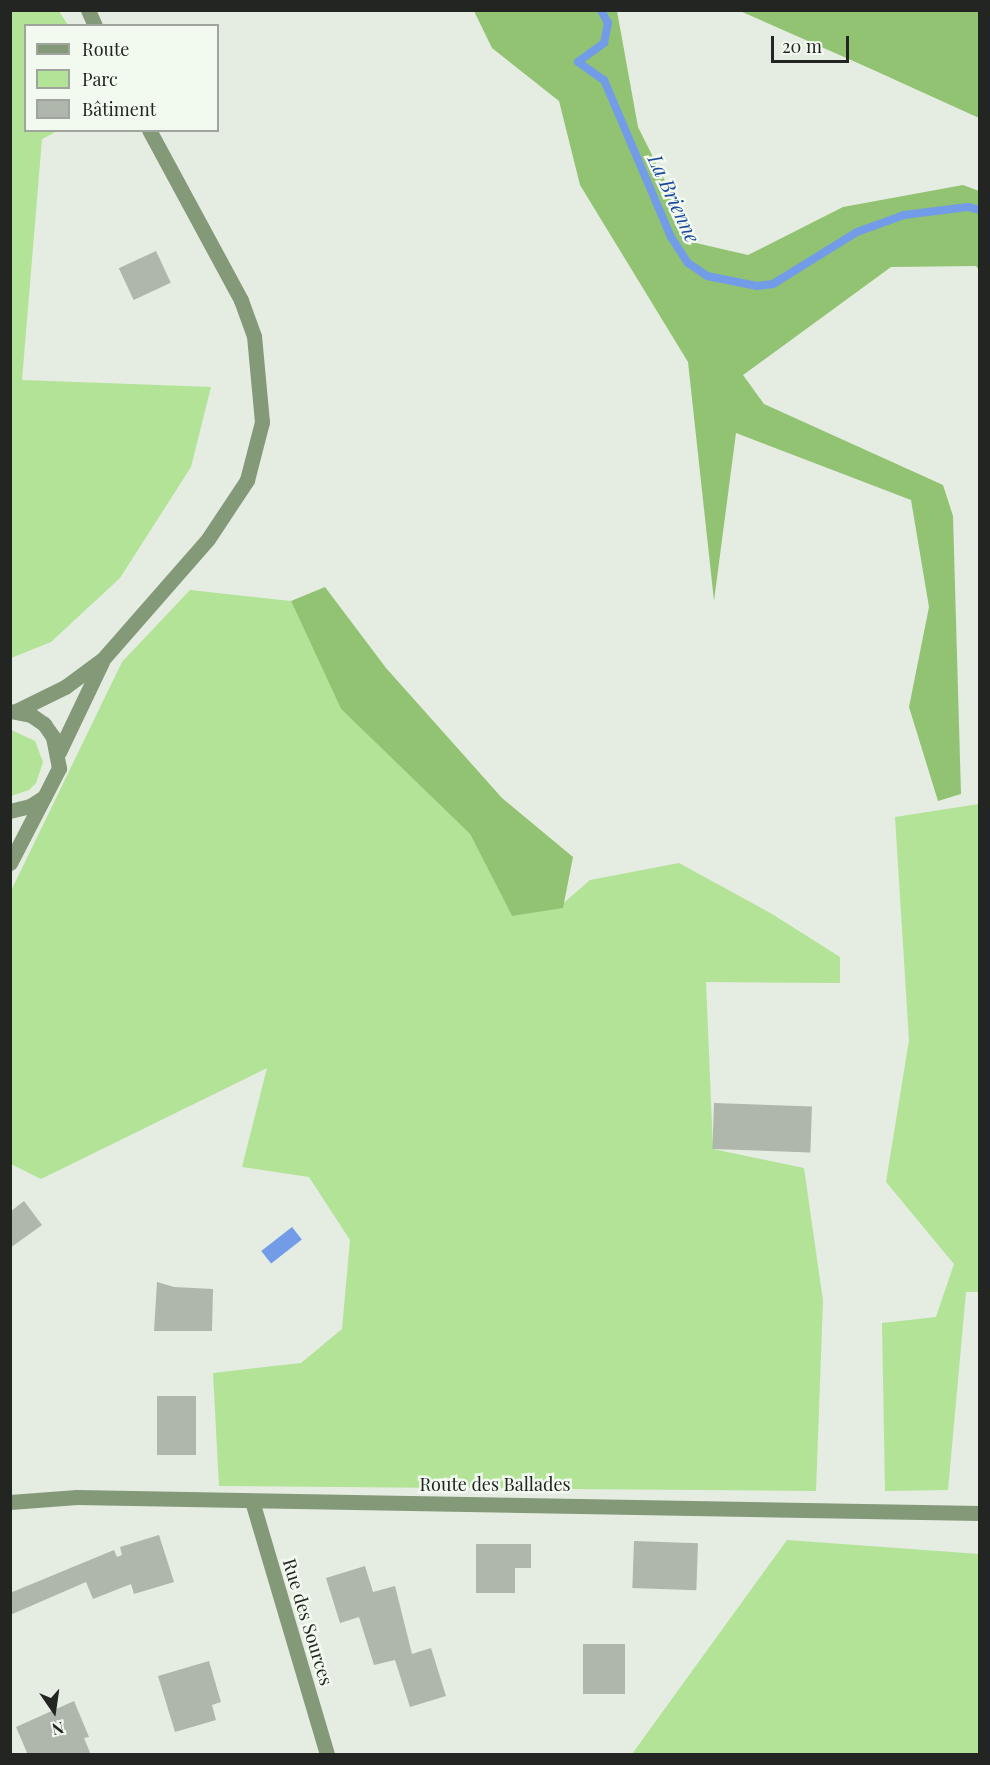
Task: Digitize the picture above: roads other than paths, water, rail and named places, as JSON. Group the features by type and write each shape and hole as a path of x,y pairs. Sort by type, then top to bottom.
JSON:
{"street":[{"path":"88,10 94,24"},
{"path":"13,711 65,687 103,659 208,539 247,480 262,422 254,336 241,300 150,132"},
{"path":"10,863 56,776 59,752 103,659"},
{"path":"13,711 44,724 59,752"},
{"path":"10,811 30,806 44,797"},
{"name":"Route des Ballades","path":"10,1502 77,1497 252,1502 829,1507 980,1512"},
{"name":"Rue des Sources","path":"252,1502 327,1755"}],"water":[{"path":"292,1227 302,1240 271,1264 261,1251"}],"waterway":[{"name":"La Brienne","path":"601,10 608,23 604,43 578,62 604,80 671,237 688,263 707,276 757,286 773,284 857,232 904,215 968,207 980,210"}]}
